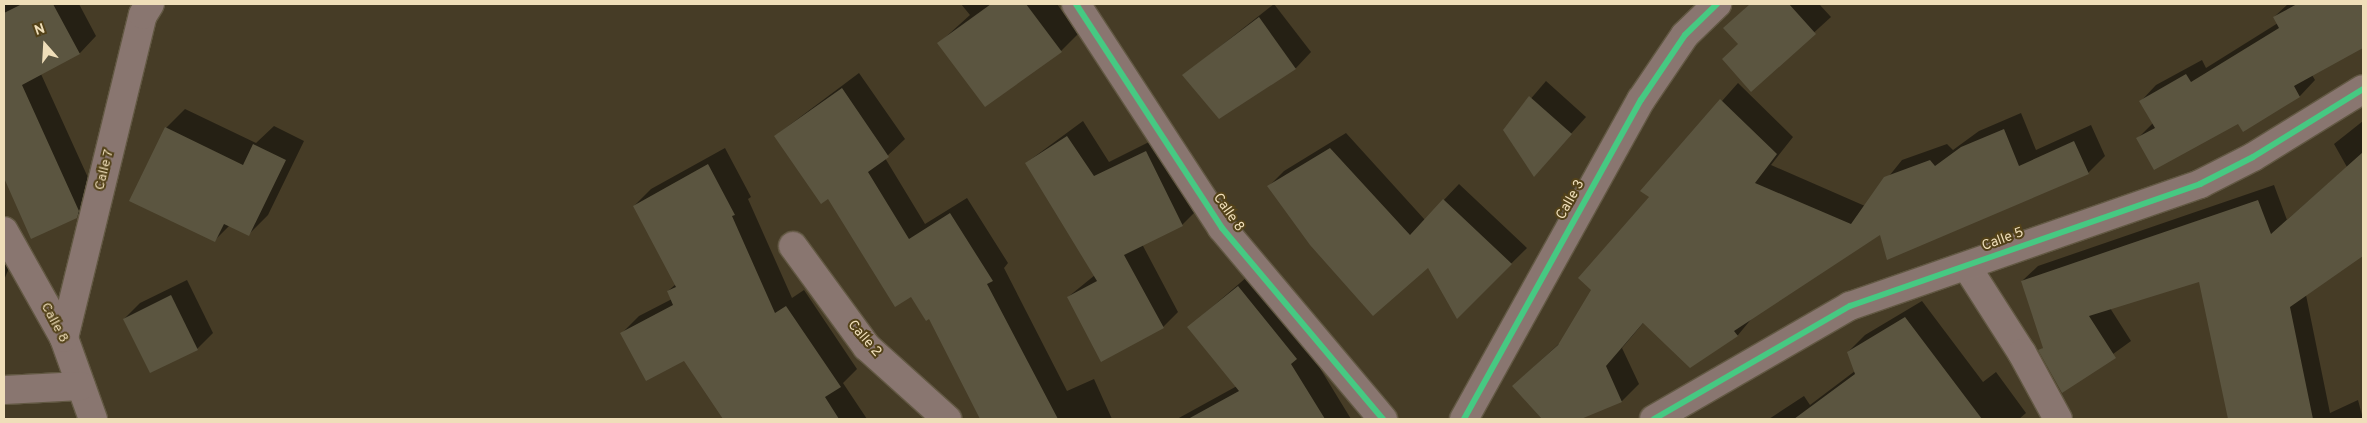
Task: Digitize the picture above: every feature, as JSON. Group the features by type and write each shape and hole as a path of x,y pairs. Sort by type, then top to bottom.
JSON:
{"street":[{"name":"Calle 7","path":"64,338 143,16 150,4"},
{"name":"Calle 8","path":"1076,4 1222,228 1383,419"},
{"name":"Calle 3","path":"1464,419 1641,100 1685,35 1717,4"},
{"name":"Calle 5","path":"1654,419 1850,306 1967,267 2200,184 2253,157 2363,89"},
{"name":"Calle 8","path":"4,232 64,338 93,419"},
{"name":"Calle 2","path":"793,246 867,347 947,419"},
{"path":"1967,267 2058,419"},
{"path":"4,390 81,386"}],"building":[{"path":"22,4 53,4 80,54 22,85 79,211 77,218 31,239 4,178 4,13"},
{"path":"991,4 1026,4 1062,52 985,107 937,43"},
{"path":"1750,4 1789,4 1816,34 1751,92 1722,59 1738,44 1723,28"},
{"path":"2297,4 2363,4 2363,48 2294,86 2300,97 2243,132 2238,124 2154,170 2136,138 2155,128 2139,101 2186,74 2191,82 2279,28 2273,17"},
{"path":"1259,17 1296,69 1219,119 1182,75"},
{"path":"842,88 889,157 868,172 909,239 950,213 993,281 987,284 1058,419 980,419 929,319 926,321 911,297 895,307 828,199 821,204 774,136"},
{"path":"1529,96 1572,134 1534,177 1503,130"},
{"path":"1720,99 1777,154 1755,183 1851,224 1884,177 1930,160 1935,166 1961,147 2004,129 2019,166 2074,141 2089,174 1887,260 1880,235 1734,331 1738,336 1690,368 1643,323 1606,366 1622,402 1581,419 1542,419 1512,386 1558,345 1591,290 1578,278 1649,197 1640,191"},
{"path":"165,127 243,165 253,144 286,160 249,236 224,224 215,242 129,201"},
{"path":"1067,136 1094,176 1146,151 1183,226 1124,255 1164,328 1101,362 1067,297 1097,281 1025,163"},
{"path":"1330,148 1410,235 1443,199 1512,264 1457,319 1428,268 1373,316 1310,245 1267,186"},
{"path":"2363,152 2363,256 2290,307 2313,419 2228,419 2199,282 2089,316 2116,358 2062,393 2038,350 2043,348 2021,281 2258,200 2271,234"},
{"path":"708,164 735,215 732,216 775,313 786,306 841,387 825,397 839,419 723,419 684,361 646,381 620,333 673,305 667,291 676,287 633,206"},
{"path":"1238,286 1297,359 1291,364 1325,419 1188,419 1239,391 1187,327"},
{"path":"171,295 198,350 150,373 123,319"},
{"path":"1905,317 1982,419 1794,419 1855,374 1847,352"}],"cycle path":[{"path":"1076,4 1222,228 1383,419"},
{"path":"1464,419 1641,100 1685,35 1717,4"},
{"path":"1654,419 1850,306 2200,184 2253,157 2363,89"}]}
